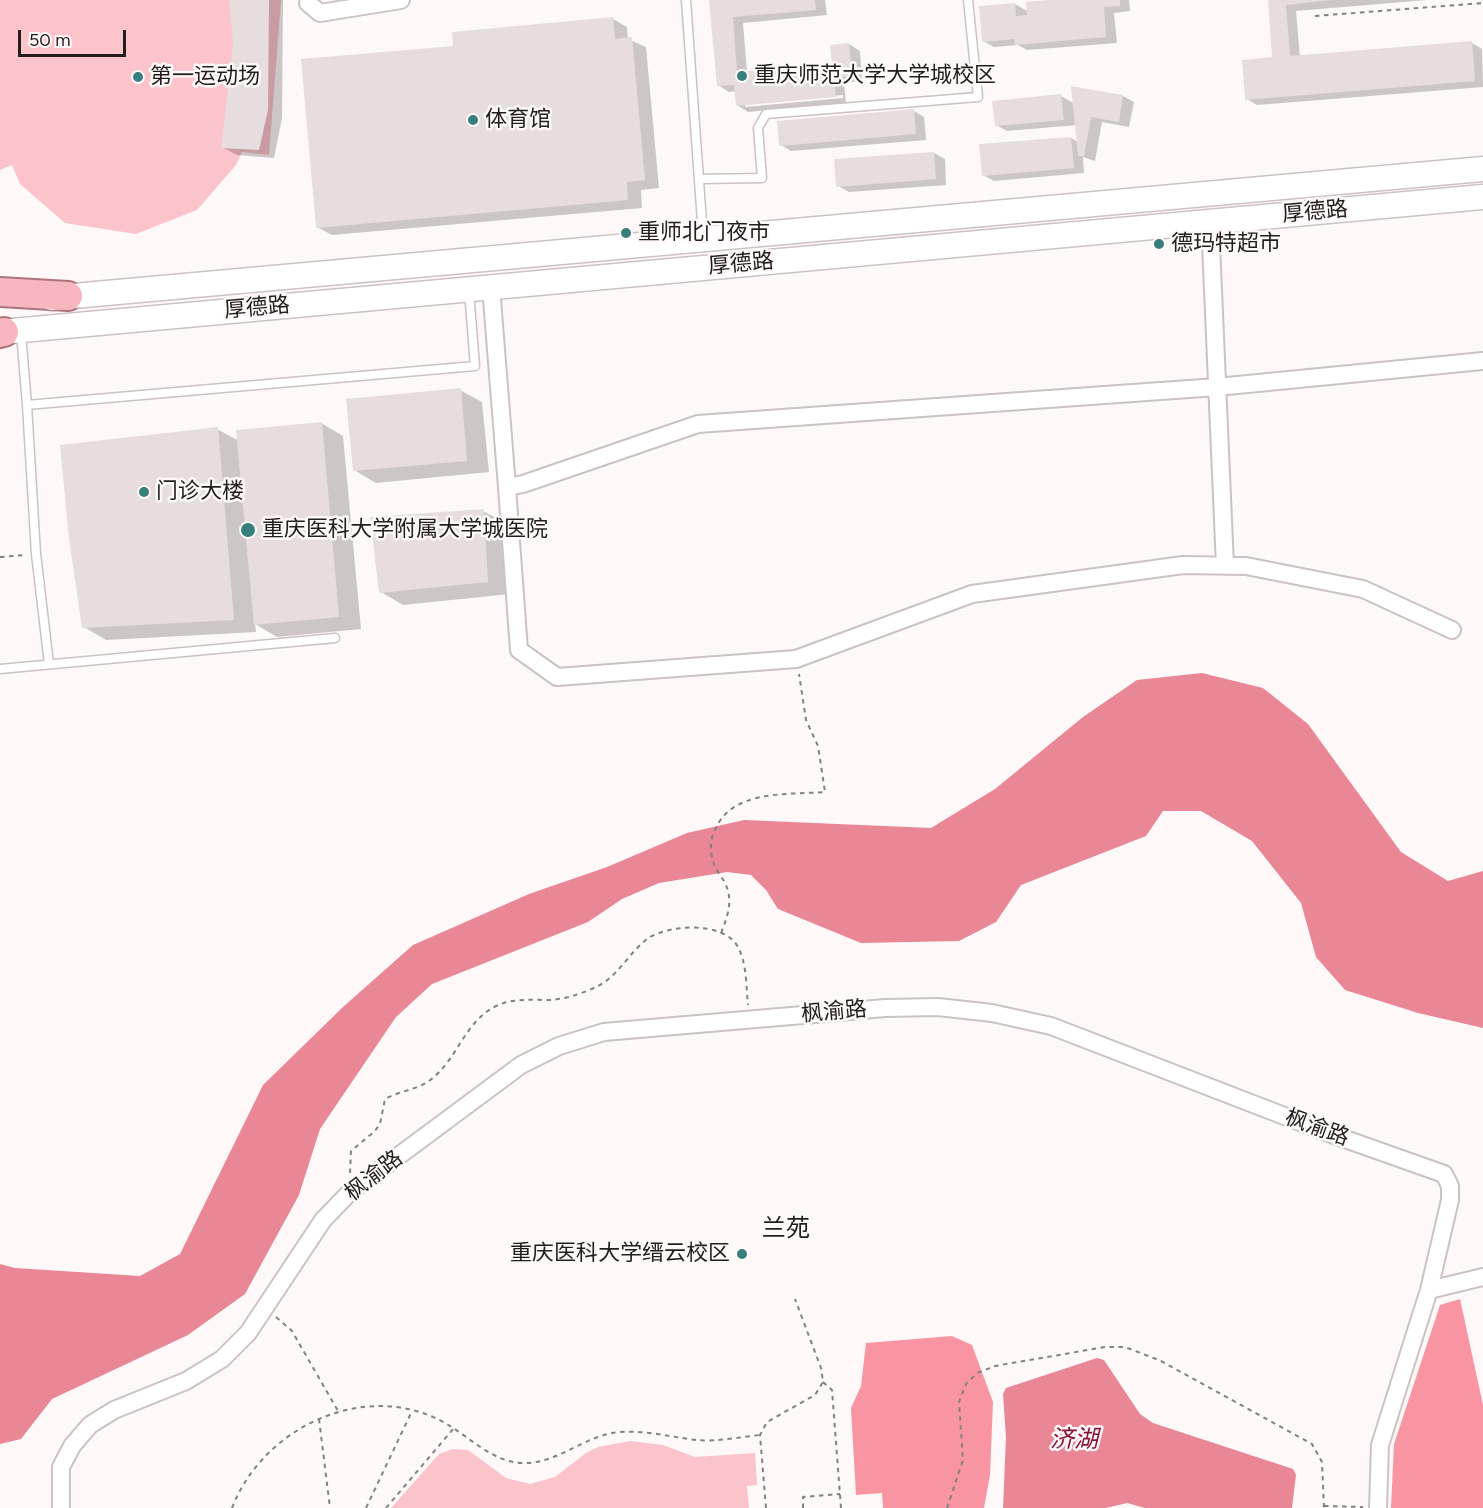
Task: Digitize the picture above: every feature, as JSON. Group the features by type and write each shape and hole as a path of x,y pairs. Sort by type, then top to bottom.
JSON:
{"highway":[{"path":"0,292 68,296"}],"main road":[{"name":"厚德路","path":"0,302 1483,169"},
{"name":"厚德路","path":"6,332 1483,197"}],"street":[{"path":"308,2 320,13 402,0"},
{"path":"1210,221 1226,566"},
{"path":"480,288 507,487 519,650 557,676 796,659 972,594 1183,565 1246,567 1363,589 1452,630"},
{"path":"507,487 534,480 698,424 1217,387 1483,362"},
{"name":"枫渝路","path":"61,1508 61,1467 72,1446 90,1425 114,1410 186,1381 222,1359 248,1333 323,1220 350,1192 521,1065 559,1046 604,1032 885,1008 938,1007 992,1013 1052,1026 1331,1134 1444,1174 1450,1185 1450,1200 1429,1290 1380,1445 1378,1507"},
{"path":"1429,1290 1483,1277"}],"lane":[{"path":"686,0 704,240"},
{"path":"699,179 762,178 758,128 766,114 978,97 968,0"},
{"path":"27,405 475,366 480,288"},
{"path":"6,332 27,405 36,554 49,664"},
{"path":"0,669 335,638"}],"path":[{"path":"1315,16 1483,3"},
{"path":"0,557 36,554"},
{"path":"721,933 731,900 713,862 711,847 718,821 737,803 755,798 825,792 818,746 806,720 796,659"},
{"path":"350,1192 351,1151 380,1124 385,1099 421,1086 433,1078 443,1068 468,1029 483,1014 515,1000 552,1000 589,990 606,982 648,938 676,929 699,926 721,933 737,945 744,962 750,1020"},
{"path":"766,1508 760,1435 767,1422 815,1395 823,1382 821,1368 795,1299"},
{"path":"263,1310 285,1323 292,1331 338,1411"},
{"path":"947,1508 963,1460 959,1402 966,1384 995,1366 1105,1347 1125,1347 1161,1361 1312,1444 1322,1462 1324,1507 1378,1507"},
{"path":"823,1382 832,1390 841,1508"},
{"path":"232,1508 253,1468 289,1437 319,1419 338,1411 374,1406 432,1416 483,1448 520,1462 556,1457 597,1436 618,1432 644,1432 699,1440 760,1435"},
{"path":"366,1508 412,1411"},
{"path":"319,1419 330,1508"},
{"path":"386,1508 454,1428"},
{"path":"803,1508 802,1497 840,1494"}],"shaded area":[{"name":"第一运动场","path":"0,0 281,0 269,155 242,152 236,165 197,210 136,234 65,223 20,184 12,165 0,170"},
{"path":"1460,1299 1483,1405 1483,1508 1391,1508 1394,1444 1440,1305"},
{"path":"952,1336 972,1345 993,1402 990,1475 984,1508 883,1508 882,1493 856,1495 851,1408 861,1386 866,1343"},
{"path":"631,1441 663,1445 695,1457 755,1453 757,1485 747,1486 749,1508 391,1508 439,1454 453,1449 468,1450 506,1478 530,1484 555,1477 586,1453 598,1447"}],"water":[{"path":"1202,673 1263,688 1308,724 1401,852 1448,881 1483,871 1483,1028 1418,1013 1345,990 1316,957 1301,903 1252,841 1201,811 1163,811 1146,836 1021,885 996,922 959,941 861,943 778,909 766,890 751,875 727,872 659,883 622,899 588,922 432,984 396,1017 320,1129 299,1195 245,1294 188,1335 52,1399 21,1439 0,1444 0,1264 15,1268 140,1276 180,1254 263,1085 343,1007 413,945 529,894 607,867 687,833 744,820 931,828 995,789 1083,717 1137,680"},
{"name":"济湖","path":"1097,1358 1104,1360 1140,1414 1153,1423 1293,1469 1296,1475 1292,1508 1145,1508 1127,1503 1106,1508 1003,1508 1006,1437 1003,1394 1006,1388"}],"building":[{"path":"229,0 269,0 268,110 259,150 221,148 233,43"},
{"path":"709,0 815,0 816,10 733,17 737,72 832,63 830,45 849,43 852,76 834,78 836,97 736,106 734,85 717,86"},
{"path":"1120,0 1120,6 1104,7 1106,37 1015,45 1014,39 982,42 979,6 1015,3 1016,16 1027,15 1026,2"},
{"path":"1268,0 1331,0 1286,5 1290,56 1472,41 1475,81 1245,100 1242,60 1272,57"},
{"name":"体育馆","path":"613,17 615,39 632,37 645,180 627,182 628,200 316,228 301,59 453,46 452,32"},
{"path":"1071,86 1123,95 1119,122 1091,117 1084,156 1078,156"},
{"path":"1061,94 1064,120 995,126 992,101"},
{"path":"914,109 916,134 779,146 777,121"},
{"path":"1071,137 1074,168 982,176 979,144"},
{"path":"934,152 936,179 836,187 834,159"},
{"path":"461,388 467,461 353,471 346,399"},
{"path":"322,422 339,617 254,625 236,430"},
{"name":"门诊大楼","path":"218,427 234,620 82,628 69,539 60,445"},
{"path":"484,509 488,582 379,593 370,517"}],"place":[{"name":"重庆师范大学大学城校区","path":"742,76"},
{"name":"第一运动场","path":"138,77"},
{"name":"体育馆","path":"473,120"},
{"name":"重师北门夜市","path":"626,233"},
{"name":"德玛特超市","path":"1159,244"},
{"name":"门诊大楼","path":"144,492"},
{"name":"重庆医科大学附属大学城医院","path":"248,530"},
{"name":"重庆医科大学缙云校区","path":"742,1254"}],"district":[{"name":"兰苑","path":"786,1229"}]}
